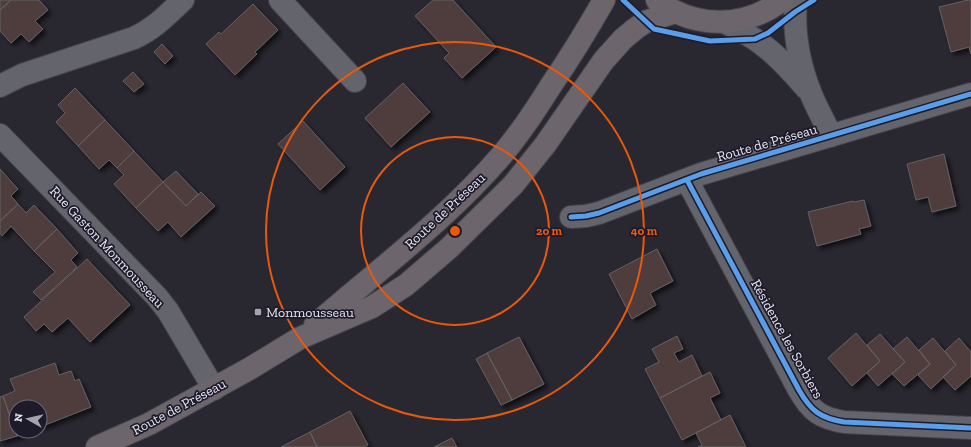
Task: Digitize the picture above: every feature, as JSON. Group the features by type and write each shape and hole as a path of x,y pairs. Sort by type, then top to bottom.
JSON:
{"main road":[{"name":"Route de Préseau","path":"300,338 432,226 485,174 502,155 533,114 582,38 604,0"},
{"path":"657,0 675,12 699,20 724,22 757,15 782,0"},
{"name":"Route de Préseau","path":"97,447 149,424 214,389 300,338 372,306 390,296 433,263 513,185 532,162 613,50 635,29 645,22 675,12"}],"street":[{"path":"0,86 22,75 145,33 153,28 183,0"},
{"path":"280,0 355,81"},
{"path":"796,0 795,24 797,45 811,94 831,136"},
{"path":"724,22 766,46 811,94"},
{"name":"Route de Préseau","path":"571,217 586,216 614,208 701,174 971,94"},
{"name":"Rue Gaston Monmousseau","path":"0,135 157,297 168,311 214,389"},
{"name":"Résidence les Sorbiers","path":"687,180 806,403 814,411 831,420 844,422 971,428"}],"building":[{"path":"0,0 11,0 0,10"},
{"path":"11,0 39,0 48,10 35,21 43,29 29,42 21,34 11,43 0,31 0,10"},
{"path":"433,0 453,0 496,47 462,78 444,58 449,53 415,16"},
{"path":"971,0 971,54 969,47 951,52 939,7"},
{"path":"253,4 278,30 255,52 257,54 235,75 206,44 219,32 221,34"},
{"path":"162,44 173,56 165,64 154,52"},
{"path":"133,72 144,84 134,92 123,81"},
{"path":"403,83 430,112 391,147 365,118"},
{"path":"75,88 105,120 78,146 56,122 65,113 58,105"},
{"path":"105,120 134,151 117,168 109,160 99,169 78,146"},
{"path":"303,121 345,167 320,190 278,144"},
{"path":"134,151 163,182 136,208 114,184 124,175 117,168"},
{"path":"944,154 956,206 932,212 928,197 916,200 907,164"},
{"path":"0,169 18,189 11,196 18,204 0,221"},
{"path":"176,171 198,194 186,206 163,182"},
{"path":"163,182 186,206 201,192 215,206 181,237 168,222 158,231 136,208"},
{"path":"864,200 871,226 859,229 861,234 817,246 808,212 853,201"},
{"path":"18,204 26,213 34,205 57,229 34,251 11,226 2,236 0,233 0,221"},
{"path":"57,229 78,253 71,260 77,267 41,300 33,292 55,272 34,251"},
{"path":"657,249 673,281 650,293 656,305 632,319 609,274"},
{"path":"87,259 130,305 90,342 68,318 52,332 44,324 36,331 24,317"},
{"path":"856,333 880,361 852,386 828,358"},
{"path":"880,334 905,362 878,386 867,373 880,361 867,345"},
{"path":"677,336 683,349 674,353 679,362 692,355 702,376 660,398 645,369 659,362 652,349"},
{"path":"519,337 544,384 512,400 487,353"},
{"path":"907,337 930,364 904,386 892,374 905,362 893,349"},
{"path":"933,338 956,365 931,389 918,375 930,364 919,350"},
{"path":"959,338 971,352 971,376 955,390 943,377 956,365 945,351"},
{"path":"487,353 512,400 501,405 476,359"},
{"path":"55,363 59,375 71,371 75,381 79,379 91,407 48,424 48,399 8,399 8,410 3,396 15,391 10,379"},
{"path":"710,372 720,393 710,398 721,420 682,440 660,398"},
{"path":"3,396 8,410 8,439 0,441 0,397"},
{"path":"350,411 368,445 365,447 317,447 310,432"},
{"path":"730,415 746,447 698,447 702,445 696,433"},
{"path":"310,432 317,447 281,447"},
{"path":"452,438 457,447 434,447"}],"cycle path":[{"path":"623,0 654,29 710,41 755,39 768,33 795,12 814,0"},
{"path":"571,217 599,213 701,174 971,94"},
{"path":"687,180 799,390 812,408 822,416 844,422 971,428"}],"place":[{"name":"Monmousseau","path":"258,312"}]}
